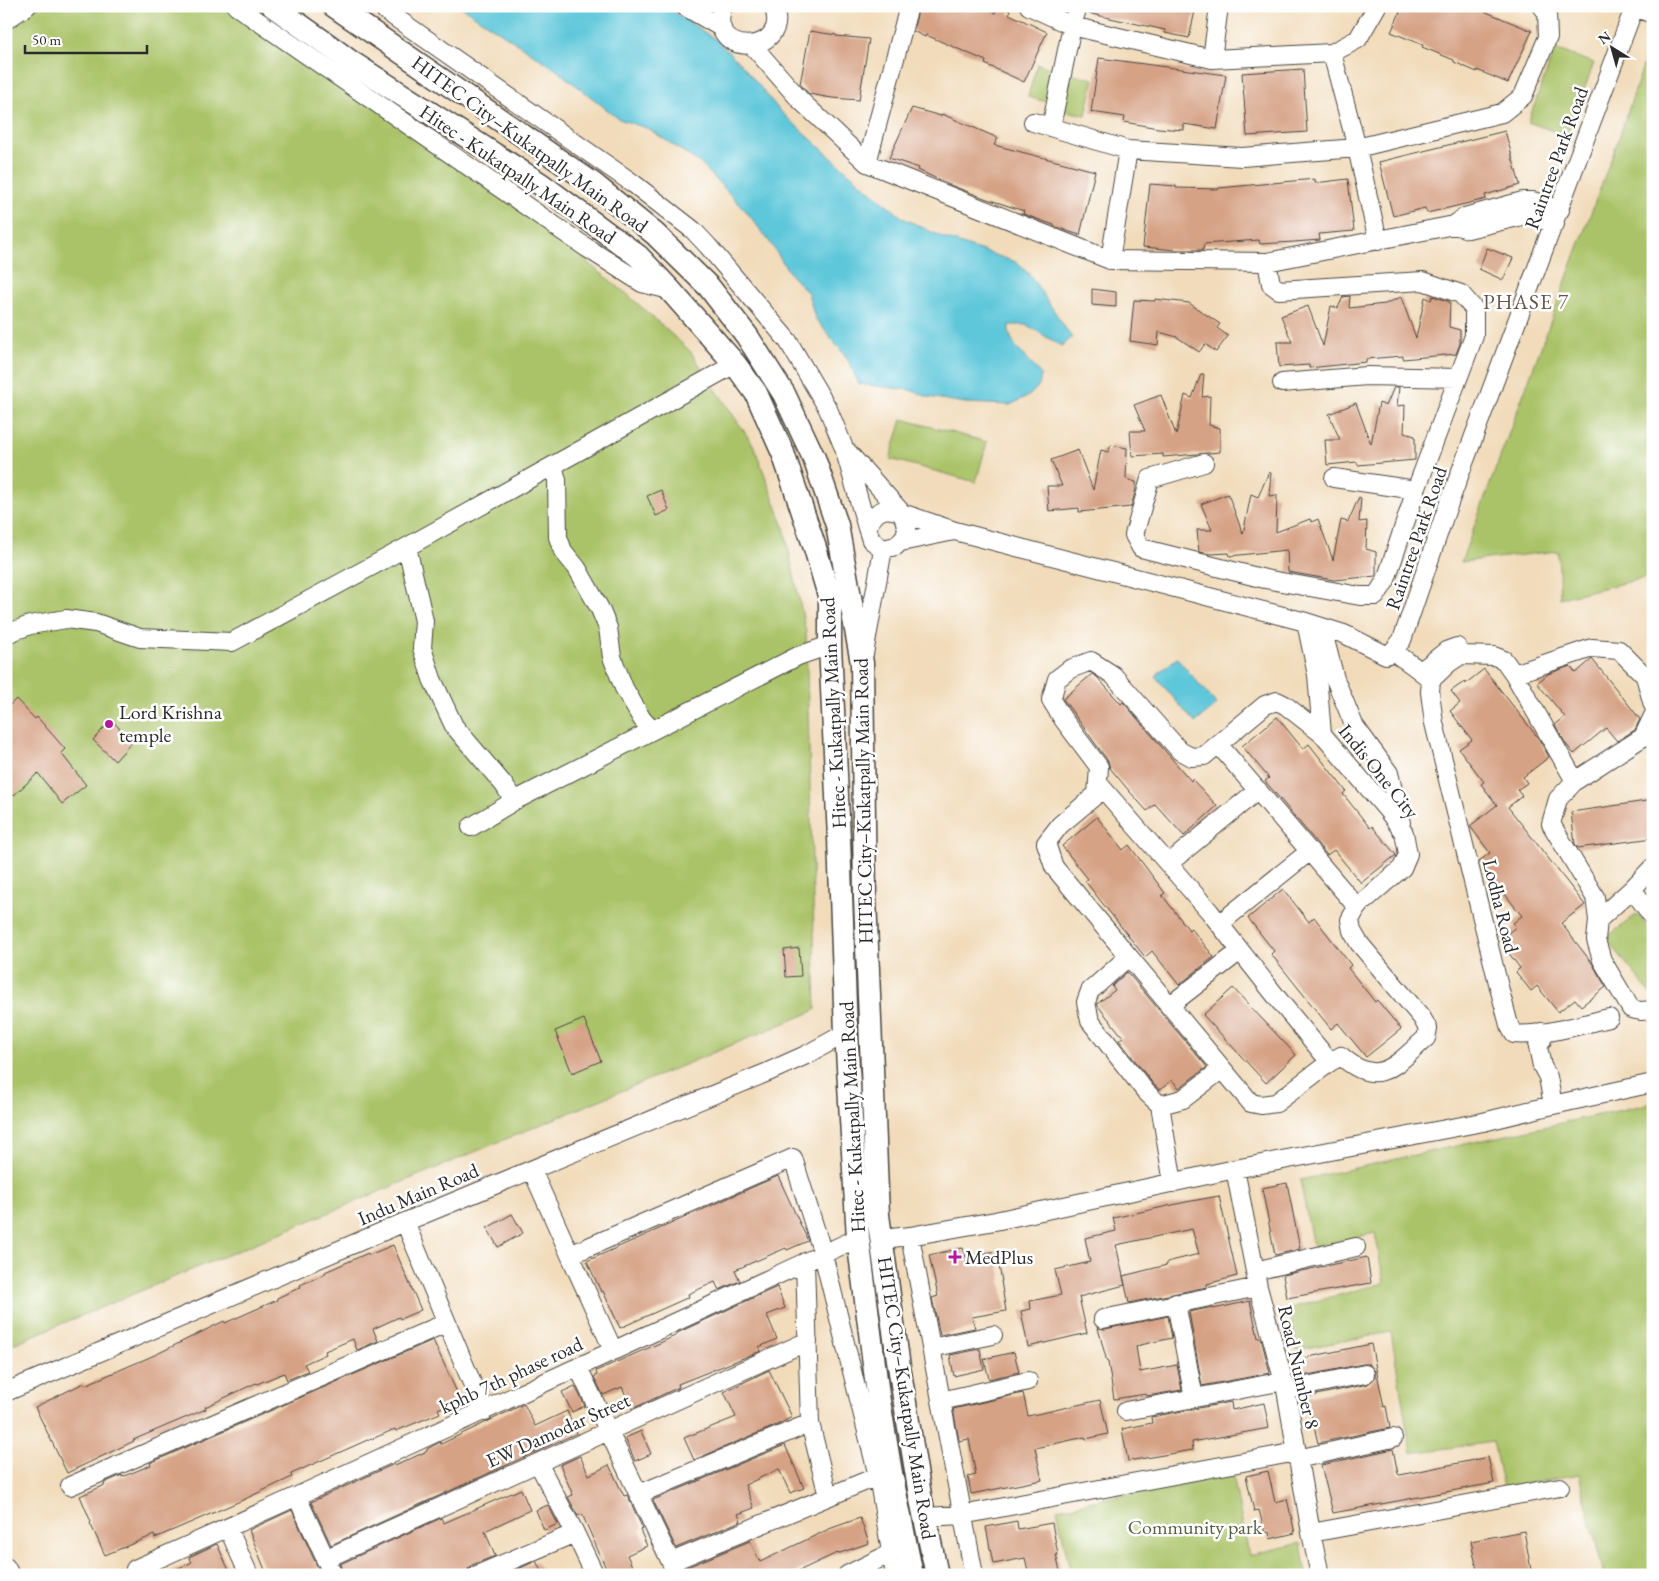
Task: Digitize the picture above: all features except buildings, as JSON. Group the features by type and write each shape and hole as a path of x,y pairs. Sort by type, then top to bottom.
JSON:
{"main road":[{"name":"Hitec - Kukatpally Main Road","path":"273,6 351,62 542,185 638,256 735,364 756,393 783,453 830,599 830,645 846,1033 858,1238 878,1395 891,1473 899,1552 912,1575"},
{"name":"HITEC City–Kukatpally Main Road","path":"334,6 592,183 655,234 709,287 747,336 784,394 814,458 837,525 862,663 865,898 878,1215 898,1360 925,1517 938,1575"}],"street":[{"path":"6,20 27,6"},
{"path":"236,6 642,284 670,290"},
{"path":"383,6 386,11 634,184 693,230 788,341 828,409 844,448 872,540 883,549 890,548 901,542 955,531"},
{"path":"684,6 722,28 734,42 752,46 768,37 773,29 776,20 773,6"},
{"path":"722,28 721,13 723,6"},
{"path":"867,163 909,6"},
{"path":"1029,6 1072,26 1212,59 1332,53 1358,40 1376,6"},
{"path":"1051,127 1072,26 1078,6"},
{"path":"1212,59 1219,6"},
{"path":"1033,122 1128,150 1242,157 1357,148 1502,113 1523,96 1548,37 1547,13 1542,6"},
{"path":"1633,7 1653,14"},
{"name":"Raintree Park Road","path":"1393,650 1402,640 1446,511 1557,217 1633,7"},
{"path":"752,46 800,100 867,163 1110,260 1267,262 1454,225 1468,229 1526,215 1557,217"},
{"path":"1332,53 1357,148 1378,241"},
{"path":"1110,260 1128,150"},
{"path":"1204,463 1150,479 1134,535 1141,548 1265,579 1360,596 1376,596 1386,580 1416,490 1474,336 1474,309 1461,294 1423,281 1279,290 1271,284 1267,262"},
{"path":"6,634 30,626 66,619 96,623 140,638 232,642 407,547 735,364"},
{"path":"1282,383 1367,376 1458,378"},
{"path":"844,448 902,513 907,528 901,542"},
{"path":"553,466 557,480 558,538 563,551 577,568 603,616 608,628 612,657 624,688 642,719 652,730"},
{"path":"1334,478 1416,490"},
{"path":"867,528 872,517 880,511 891,509 955,531 1344,634 1393,650 1425,678"},
{"path":"407,547 424,621 422,648 432,679 454,726 504,785 514,801"},
{"path":"862,663 883,549"},
{"path":"1314,625 1322,734"},
{"path":"1314,625 1354,725 1389,773 1404,833"},
{"path":"471,827 514,801 652,730 798,656 830,645"},
{"path":"1425,678 1446,651 1457,647"},
{"path":"1514,674 1592,648 1619,650 1645,676 1653,705"},
{"path":"1393,650 1425,678"},
{"path":"1425,678 1461,655 1494,656 1504,660 1514,674 1575,781"},
{"name":"Indis One City","path":"1098,783 1099,767 1063,720 1051,700 1057,679 1070,670 1091,661 1113,676 1180,751 1191,757 1204,756 1265,705 1277,701 1285,705 1322,734 1388,811 1404,833 1408,854 1402,868 1357,906"},
{"name":"Lodha Road","path":"1425,678 1434,724 1509,1025 1514,1034 1541,1036 1609,1018"},
{"path":"1321,701 1354,725"},
{"path":"1653,716 1643,737 1575,781 1558,799 1551,824 1595,897 1598,920 1596,940 1602,960 1631,1009 1653,1010"},
{"path":"1098,783 1097,794 1060,825 1046,843 1054,868 1250,1103 1261,1105 1276,1103 1330,1062 1341,1056 1354,1066 1368,1071 1381,1072 1391,1068 1426,1038 1428,1029 1422,1018 1359,943 1352,931 1350,920 1357,906 1218,744"},
{"path":"1098,783 1219,924 1330,1062"},
{"path":"1168,864 1258,790"},
{"path":"1219,924 1310,851"},
{"path":"1598,920 1653,867"},
{"path":"1632,889 1653,917"},
{"path":"1169,1006 1240,951"},
{"path":"1128,957 1090,991 1086,1002 1090,1021 1146,1092 1160,1105 1172,1183"},
{"name":"Indu Main Road","path":"6,1392 405,1222 768,1072 806,1055 846,1033"},
{"path":"1541,1036 1538,1048 1542,1066 1548,1077 1553,1105"},
{"path":"1160,1105 1183,1099 1222,1068"},
{"path":"882,1239 995,1221 1235,1169 1483,1122 1653,1083"},
{"name":"HITEC City–Kukatpally Main Road","path":"570,1254 793,1158 823,1254 878,1476 899,1552 895,1575"},
{"name":"Road Number 8","path":"1235,1169 1257,1279 1285,1385 1320,1575"},
{"path":"532,1170 613,1350"},
{"path":"405,1222 484,1412"},
{"path":"910,1236 974,1575"},
{"name":"kphb 7th phase road","path":"132,1573 858,1238"},
{"path":"1103,1319 1176,1303 1356,1247"},
{"path":"805,1262 810,1423 828,1496"},
{"path":"1176,1303 1194,1398"},
{"path":"70,1486 446,1323"},
{"path":"931,1348 993,1336"},
{"name":"EW Damodar Street","path":"329,1567 538,1463 808,1341"},
{"path":"578,1366 674,1568 828,1496 878,1476"},
{"path":"1126,1411 1194,1398 1365,1374"},
{"path":"941,1401 1028,1381"},
{"path":"639,1494 810,1423"},
{"path":"925,1517 962,1515 1393,1438"},
{"path":"538,1463 595,1575"},
{"path":"1311,1532 1560,1487"},
{"path":"297,1496 329,1567"},
{"path":"228,1528 249,1575"},
{"path":"477,1575 574,1533"},
{"path":"848,1575 899,1552"},
{"path":"6,1566 10,1575"}],"green space":[{"path":"6,6 245,6 517,205 628,295 690,351 754,446 784,527 806,632 816,1010 6,1347"},
{"path":"1653,36 1653,576 1560,598 1558,551 1461,562 1620,135"},
{"path":"1555,49 1594,63 1567,136 1528,122"},
{"path":"1037,64 1060,70 1051,103 1028,97"},
{"path":"1064,73 1094,79 1086,115 1056,109"},
{"path":"902,419 987,442 976,482 890,459"},
{"path":"1637,914 1653,934 1653,997 1606,938"},
{"path":"1653,1103 1653,1575 1604,1575 1579,1475 1503,1488 1493,1442 1411,1453 1391,1332 1296,1350 1290,1308 1384,1283 1375,1233 1313,1247 1300,1180"},
{"name":"Community park","path":"1232,1471 1249,1555 1301,1543 1306,1575 1071,1575 1057,1509"}],"water":[{"path":"460,6 666,7 715,39 743,66 780,111 843,168 903,218 944,238 1016,262 1030,275 1072,338 1061,346 1027,325 1009,325 1009,332 1015,346 1041,375 1039,386 1030,395 1010,405 965,403 928,397 910,390 859,384 847,358 815,318 808,293 791,275 769,241 746,211 700,163 649,129 619,119 554,68"},
{"path":"1177,658 1217,705 1195,723 1155,676"}],"place":[{"name":"Lord Krishna temple","path":"109,724"},
{"name":"MedPlus","path":"955,1257"}],"district":[{"name":"PHASE 7","path":"1526,301"}]}
